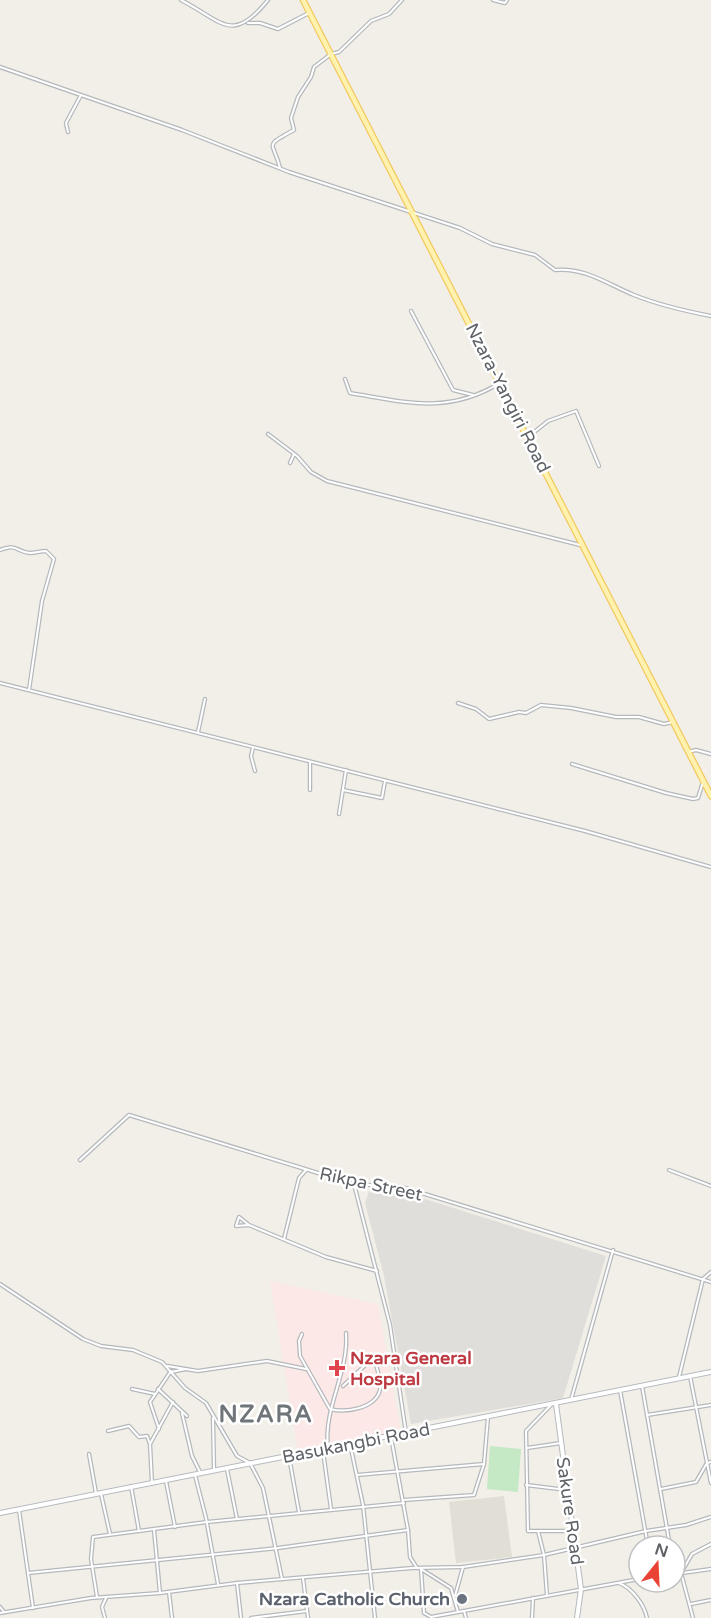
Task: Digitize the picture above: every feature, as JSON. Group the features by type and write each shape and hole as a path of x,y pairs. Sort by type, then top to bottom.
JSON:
{"main road":[{"name":"Nzara-Yangiri Road","path":"303,0 711,796"}],"street":[{"path":"180,0 231,27 260,23 278,29 309,12"},
{"path":"248,23 268,0"},
{"path":"280,168 272,152 272,146 277,140 294,130 291,120 298,97 311,77 314,67 331,54 339,52 371,21 389,14 402,0"},
{"path":"494,0 505,3 507,0"},
{"path":"0,67 182,130 280,168 460,228 492,244 535,255 555,270 573,270 600,278 634,295 711,316"},
{"path":"68,132 66,123 81,95"},
{"path":"411,311 453,390 473,395"},
{"path":"345,380 350,393 400,403 437,405 473,395 500,383"},
{"path":"528,437 548,421 576,411 599,466"},
{"path":"268,434 294,454 311,472 327,481 392,499 414,501 453,515 554,536 583,546"},
{"path":"290,463 294,454"},
{"path":"0,550 17,546 27,553 46,551 54,560 42,601 29,690"},
{"path":"0,683 108,712 134,715 167,727 198,732 253,748 291,755 310,762 585,831 711,867"},
{"path":"198,732 205,699"},
{"path":"458,703 476,709 489,719 519,712 526,713 541,705 616,717 639,717 664,723 673,722"},
{"path":"253,748 251,756 255,771"},
{"path":"688,752 696,750 711,754"},
{"path":"310,762 310,790"},
{"path":"572,764 693,799 698,798 703,782"},
{"path":"339,814 346,770"},
{"path":"343,790 382,798 386,780"},
{"name":"Rikpa Street","path":"80,1160 129,1114 354,1184 402,1187 480,1213 613,1250 711,1282"},
{"path":"284,1239 299,1178 306,1170"},
{"path":"669,1170 711,1186"},
{"path":"354,1184 390,1325 406,1432"},
{"path":"249,1225 326,1257 378,1271"},
{"path":"570,1401 613,1250"},
{"path":"678,1378 703,1280 711,1272"},
{"path":"0,1284 83,1339 101,1346 133,1350 166,1366 186,1388 206,1403 237,1456 250,1463 263,1488 278,1548 282,1579"},
{"path":"328,1449 326,1427 346,1345 346,1333"},
{"path":"302,1334 299,1341 300,1356 306,1369 319,1385 326,1405 330,1409 341,1412 362,1407 377,1397 381,1388 374,1357 343,1386"},
{"path":"166,1366 198,1371 267,1361 306,1369"},
{"path":"159,1429 150,1401 171,1371 189,1368"},
{"name":"Basukangbi Road","path":"0,1513 98,1492 195,1476 406,1432 554,1405 711,1372"},
{"path":"690,1376 709,1462 711,1483"},
{"path":"642,1386 668,1534"},
{"path":"132,1389 155,1394"},
{"path":"158,1389 187,1416"},
{"path":"620,1390 646,1534"},
{"path":"150,1444 173,1402"},
{"path":"554,1405 526,1431 528,1531 573,1531"},
{"name":"Sakure Road","path":"554,1405 581,1589 577,1618"},
{"path":"647,1415 711,1405"},
{"path":"182,1413 192,1456 201,1474"},
{"path":"213,1416 214,1472"},
{"path":"98,1598 92,1568 91,1538 207,1522 474,1494 484,1464 488,1417"},
{"path":"108,1431 129,1426 139,1437 147,1436 150,1444 152,1483"},
{"path":"391,1436 404,1502 410,1557 417,1568"},
{"path":"527,1448 561,1443"},
{"path":"351,1444 368,1538 375,1618"},
{"path":"323,1450 331,1509"},
{"path":"89,1454 110,1534"},
{"path":"289,1457 299,1512"},
{"path":"661,1490 696,1482 709,1462"},
{"path":"357,1475 484,1464"},
{"path":"227,1469 237,1519"},
{"path":"195,1476 207,1522 218,1585"},
{"path":"166,1481 175,1527"},
{"path":"526,1485 567,1490"},
{"path":"131,1486 139,1531"},
{"path":"19,1509 33,1608"},
{"path":"0,1613 91,1598 169,1592 237,1583 417,1568 463,1567 575,1549 667,1526 686,1525 711,1517"},
{"path":"154,1530 159,1593"},
{"path":"28,1574 368,1538 408,1530"},
{"path":"538,1531 544,1555 547,1596"},
{"path":"687,1563 692,1554 711,1544"},
{"path":"454,1597 463,1567"},
{"path":"422,1569 451,1588 458,1612"},
{"path":"422,1569 424,1613 428,1616"},
{"path":"687,1572 711,1569"},
{"path":"303,1578 308,1618"},
{"path":"421,1618 627,1582"},
{"path":"237,1583 241,1618"},
{"path":"619,1584 628,1588 641,1603 647,1618"},
{"path":"91,1598 96,1592"},
{"path":"169,1592 172,1618"},
{"path":"687,1592 693,1618"},
{"path":"105,1618 102,1607 106,1598"},
{"path":"532,1618 533,1598"},
{"path":"691,1604 711,1600"},
{"path":"0,1607 4,1612"},
{"path":"250,1618 307,1611"},
{"path":"464,1611 466,1618"}],"shaded area":[{"path":"369,1191 406,1193 606,1256 563,1398 411,1424 384,1276 365,1203"},
{"name":"Nzara General Hospital","path":"270,1281 378,1304 401,1432 298,1453"},
{"path":"504,1496 512,1557 456,1563 449,1502"}],"green space":[{"path":"490,1446 521,1449 518,1492 487,1489"}],"place":[{"name":"Nzara General Hospital","path":"337,1368"},
{"name":"Nzara Catholic Church","path":"462,1599"}],"district":[{"name":"NZARA","path":"266,1414"}]}
